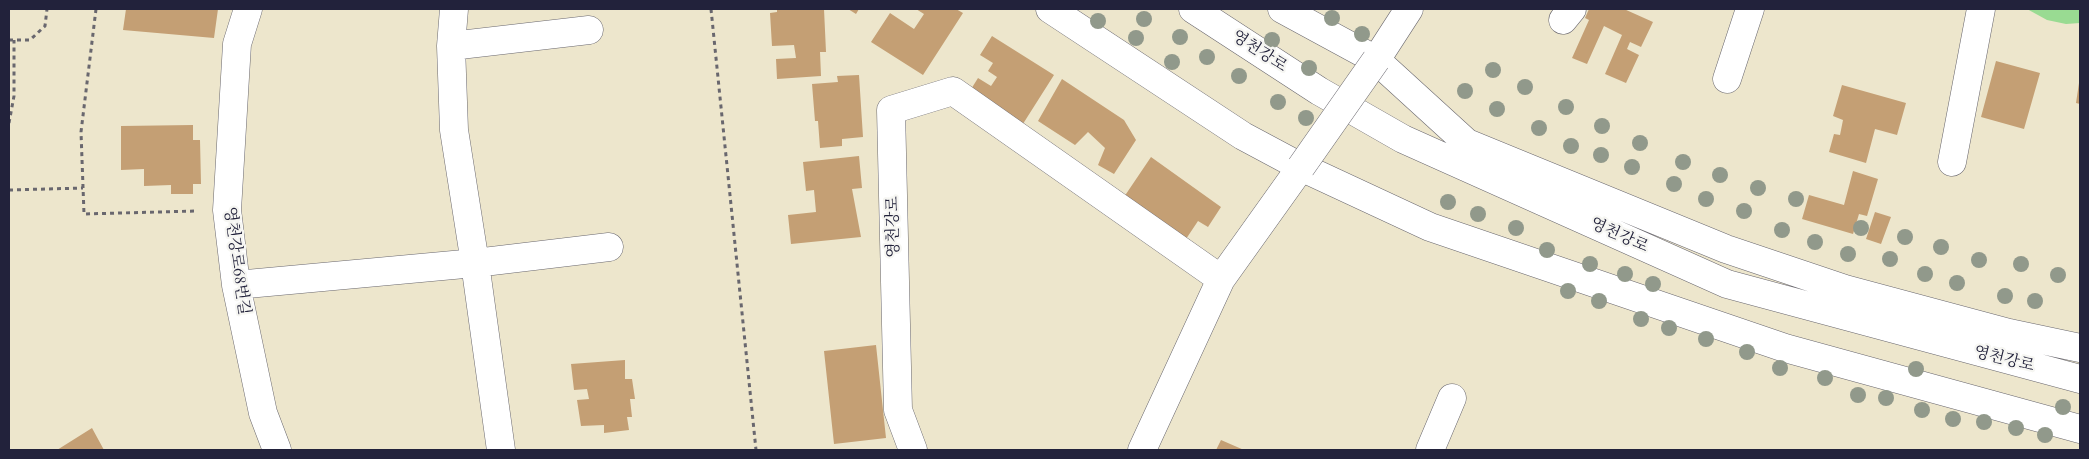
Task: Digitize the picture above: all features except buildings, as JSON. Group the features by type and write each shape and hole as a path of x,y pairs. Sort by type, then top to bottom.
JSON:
{"street":[{"name":"영천강로68번길","path":"248,9 237,44 227,210 236,285 263,412 277,450"},
{"path":"454,9 451,46 454,130 501,450"},
{"path":"1050,9 1243,136 1301,167 1430,227 1785,348 2080,429"},
{"name":"영천강로","path":"1193,9 1319,91 1403,138 1727,284 2080,379"},
{"name":"영천강로","path":"1282,9 1376,60 1467,144 1726,249 1836,286 2009,333 2080,348"},
{"path":"1142,450 1221,279 1376,60 1409,9"},
{"path":"1726,79 1750,9"},
{"path":"1952,162 1981,9"},
{"path":"451,46 589,30"},
{"name":"영천강로","path":"913,450 898,410 892,110 953,91 1221,279"},
{"path":"236,285 475,263 609,248"},
{"path":"1430,450 1452,398"}],"path":[{"path":"9,40 30,40 45,26 47,9"},
{"path":"96,9 81,132 84,214 227,210"},
{"path":"711,9 756,450"},
{"path":"9,123 14,96 14,40"},
{"path":"9,190 83,188"}],"green space":[{"path":"2027,9 2080,9 2080,23 2066,24 2047,20"}]}
